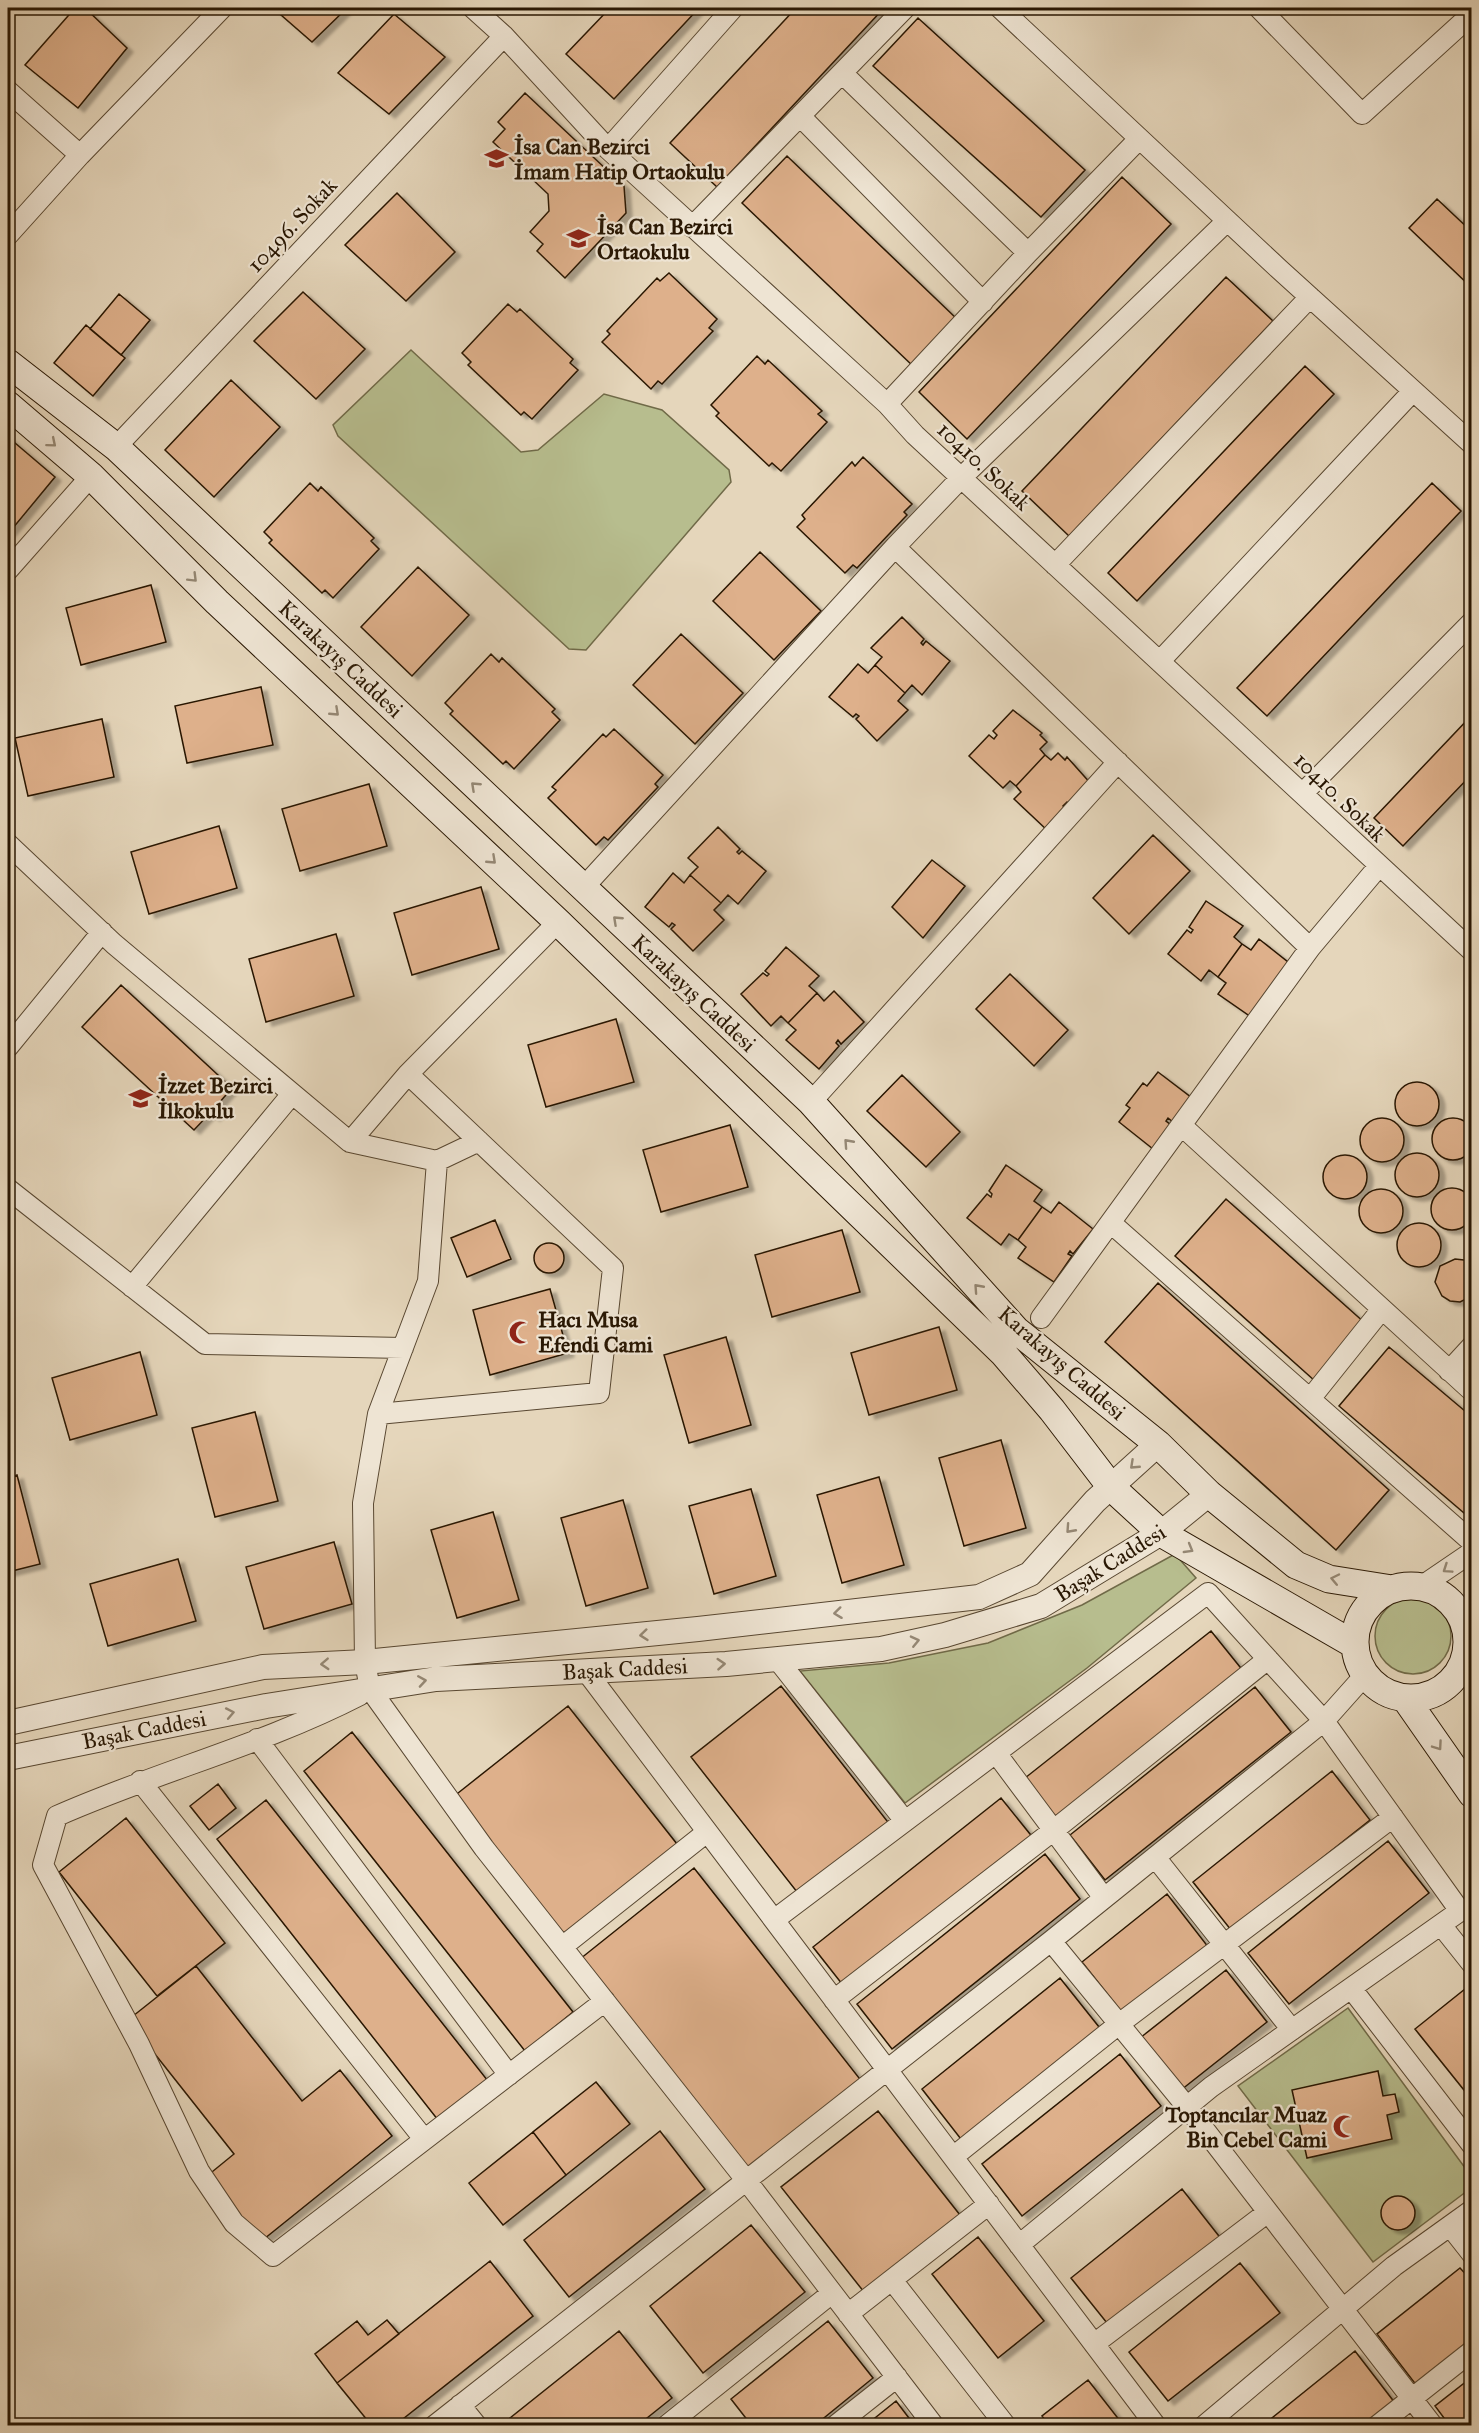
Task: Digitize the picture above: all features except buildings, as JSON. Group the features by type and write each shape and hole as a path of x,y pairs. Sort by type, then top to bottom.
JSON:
{"main road":[{"name":"Karakayış Caddesi","path":"8,363 116,447 811,1102 1016,1330 1158,1444 1209,1494 1296,1565 1329,1579 1392,1589"},
{"name":"Karakayış Caddesi","path":"8,405 91,476 217,602 558,922 1002,1353 1052,1410 1111,1487 1161,1533 1355,1645"},
{"path":"1422,1586 1438,1592 1452,1602 1462,1617 1469,1645 1462,1667 1452,1681 1439,1692 1423,1698 1390,1695 1376,1687 1365,1675 1358,1661 1355,1645 1357,1626 1365,1609 1379,1596 1392,1589 1422,1586"},
{"path":"1405,1698 1472,1794"}],"street":[{"path":"8,235 80,155 222,8"},
{"name":"10410. Sokak","path":"473,8 504,36 608,149 887,404 915,435 1472,951"},
{"path":"608,149 733,8"},
{"path":"692,227 905,8"},
{"path":"1000,8 1139,140 1472,444"},
{"path":"1259,8 1362,114 1472,14"},
{"name":"10496. Sokak","path":"116,447 504,36"},
{"path":"842,73 1028,253"},
{"path":"8,91 80,155"},
{"path":"800,116 983,302"},
{"path":"887,404 1028,253 1139,140"},
{"path":"583,888 961,478 1227,221"},
{"path":"1055,565 1310,297"},
{"path":"1160,662 1413,391"},
{"path":"8,570 91,476"},
{"path":"895,547 1310,948"},
{"path":"1303,793 1472,622"},
{"path":"811,1102 1118,762"},
{"path":"8,844 102,932 350,1142 437,1161 479,1141"},
{"path":"1041,1318 1112,1224 1310,948 1378,866"},
{"path":"350,1142 408,1074 558,922"},
{"path":"8,1047 102,932"},
{"path":"378,1414 599,1393 613,1268 408,1074"},
{"path":"132,1287 292,1094"},
{"path":"1182,1126 1472,1391"},
{"path":"437,1161 428,1281 378,1414 363,1503 365,1662 370,1689 484,1848 746,2180 934,2426"},
{"path":"8,1189 205,1344 403,1348"},
{"path":"1112,1224 1472,1542"},
{"path":"1310,1399 1382,1309"},
{"path":"1449,1371 1472,1346"},
{"name":"Başak Caddesi","path":"8,1723 263,1667 365,1662 698,1629 979,1597 1030,1574 1111,1487 1158,1444"},
{"name":"Başak Caddesi","path":"8,1758 266,1706 436,1679 777,1659 881,1649 945,1635 1041,1606 1161,1533 1209,1494"},
{"path":"1422,1586 1472,1552"},
{"path":"774,1920 1208,1593 1324,1721 1461,1911 1187,2107 1019,2245"},
{"path":"777,1659 905,1821"},
{"path":"834,2000 1054,1830 1268,1659"},
{"path":"586,1671 1156,2426"},
{"path":"434,2426 1051,1941 1324,1721 1365,1675"},
{"path":"370,1689 317,1717 140,1781 57,1816 43,1864 139,2044 199,2171 234,2223 273,2256 605,2001"},
{"path":"257,1738 509,2075"},
{"path":"996,1753 1104,1898"},
{"path":"140,1781 424,2139"},
{"path":"953,2157 1119,2024 1393,1817"},
{"path":"562,1947 707,1832"},
{"path":"1155,1857 1292,2030"},
{"path":"1441,1925 1472,1964"},
{"path":"1051,1941 1187,2107 1413,2397 1433,2426"},
{"path":"1351,1988 1472,2145"},
{"path":"848,2314 989,2204"},
{"path":"1204,2426 1394,2266 1472,2210"},
{"path":"1094,2344 1268,2212"},
{"path":"1450,2226 1472,2254"},
{"path":"892,2280 1006,2426"},
{"path":"666,2426 832,2293"},
{"path":"1377,2426 1472,2351"},
{"path":"835,2426 897,2377"},
{"path":"460,2405 477,2426"}],"green space":[{"path":"411,350 521,452 538,450 604,394 662,410 729,470 731,482 586,650 569,649 338,436 333,425"},
{"path":"1175,1554 1196,1578 1087,1668 905,1803 800,1671 889,1663 988,1643 1082,1605"},
{"path":"1413,1598 1428,1601 1440,1609 1448,1621 1451,1636 1448,1651 1440,1663 1428,1671 1413,1674 1398,1671 1386,1663 1378,1651 1375,1636 1378,1621 1386,1609 1398,1601"},
{"path":"1348,2008 1471,2176 1471,2188 1373,2262 1238,2086"}],"place":[{"name":"İsa Can Bezirci İmam Hatip Ortaokulu","path":"496,159"},
{"name":"İsa Can Bezirci Ortaokulu","path":"579,239"},
{"name":"İzzet Bezirci İlkokulu","path":"140,1098"},
{"name":"Hacı Musa Efendi Cami","path":"520,1332"},
{"name":"Toptancılar Muaz Bin Cebel Cami","path":"1345,2127"}]}
